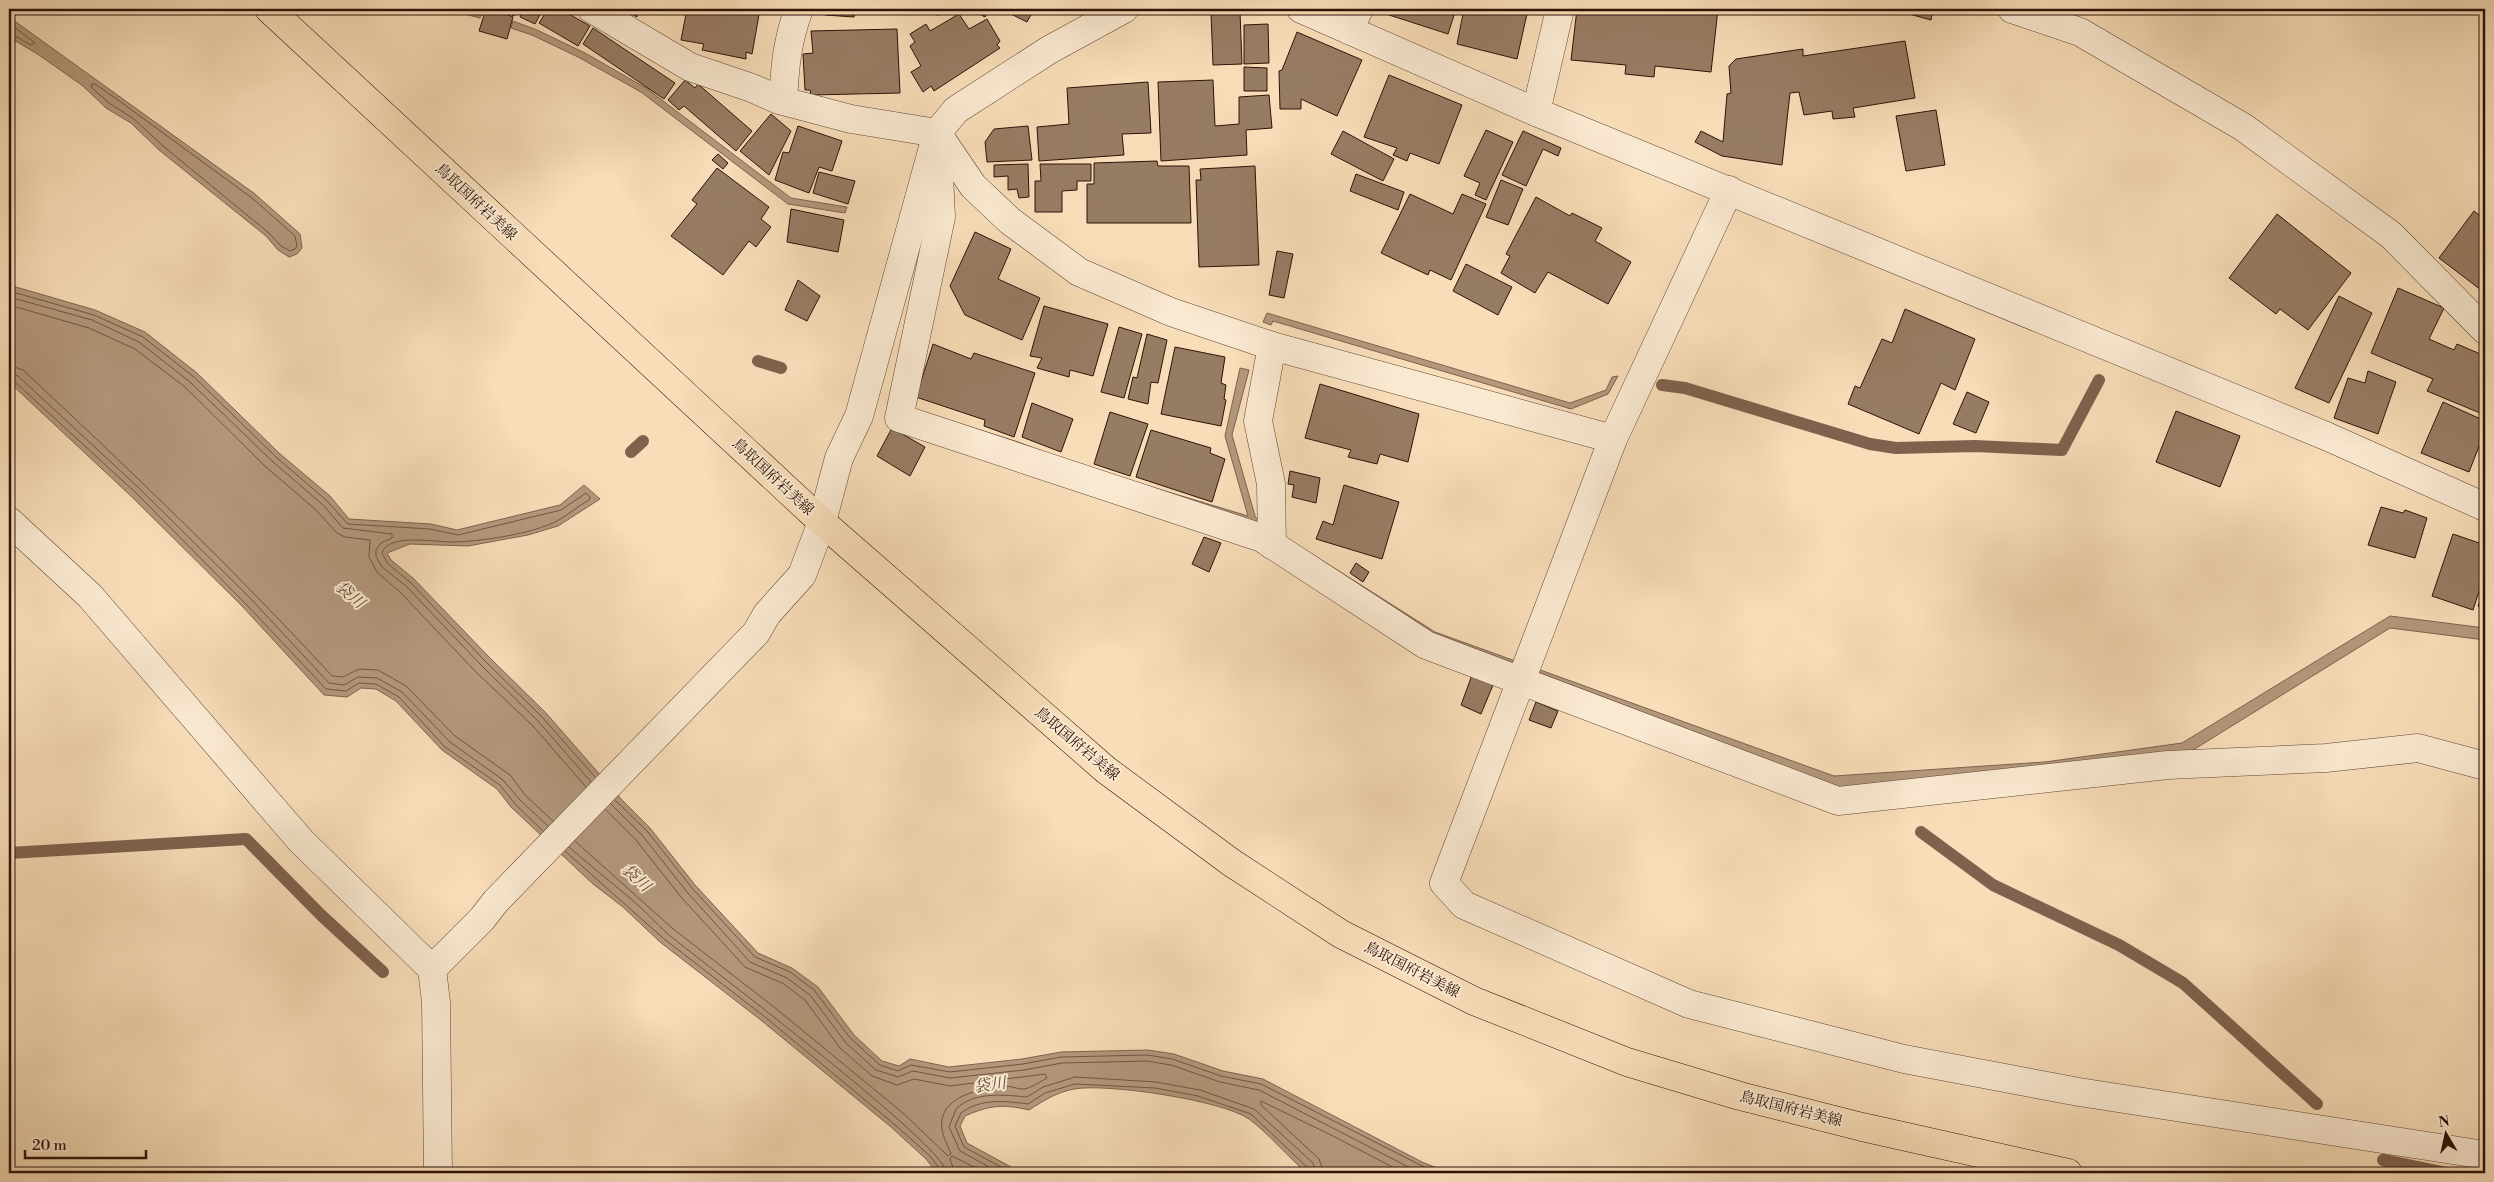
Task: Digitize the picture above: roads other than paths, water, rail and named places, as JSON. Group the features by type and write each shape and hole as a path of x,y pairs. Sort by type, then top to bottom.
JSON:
{"main road":[{"name":"鳥取国府岩美線","path":"269,9 822,522 1106,770 1232,863 1340,934 1474,1001 1627,1062 1740,1096 1862,1127 2068,1173"}],"street":[{"path":"592,9 690,67 783,100 851,120 937,133 973,186 1010,221 1080,272 1171,312 1272,346 1613,439"},
{"path":"783,100 786,56 790,33 799,9"},
{"path":"432,969 482,920 496,901 756,633 767,614 802,575 822,522 838,458 859,416 937,133 956,110 1049,50 1124,9"},
{"path":"1301,9 1354,19 1536,112 2316,433 2485,507"},
{"path":"1536,112 1560,9"},
{"path":"2012,9 2080,32 2243,127 2391,235 2485,330"},
{"path":"937,133 941,217 898,418 1262,538 1426,645 1838,800 2168,765 2326,758 2418,748 2485,766"},
{"path":"1729,190 1613,439 1444,883 1464,905 1689,1004 1904,1059 2079,1092 2485,1155"},
{"path":"1272,346 1258,421 1271,484 1272,545"},
{"path":"9,521 90,596 301,841 432,969 436,1002 438,1173"}],"water":[{"path":"445,9 469,9 483,12 480,18"},
{"path":"9,17 255,194 300,234 302,248 297,254 289,257 278,250 266,236 159,150 131,123 106,108 83,86 39,55 9,37"},
{"path":"513,21 537,30 585,53 646,88 791,198 847,207 845,213 788,204 641,92 578,57 532,35 511,28"},
{"name":"袋川","path":"9,285 95,310 145,332 197,373 279,453 330,496 349,519 431,524 457,530 560,505 584,485 600,499 558,526 528,535 468,546 410,544 387,553 391,560 413,578 546,713 623,801 650,828 695,885 758,953 792,968 818,987 854,1035 882,1061 899,1066 910,1059 949,1067 1022,1059 1061,1052 1148,1050 1174,1054 1223,1071 1263,1079 1422,1162 1449,1173 1307,1173 1256,1124 1235,1112 1215,1105 1163,1095 1111,1088 1090,1088 1062,1092 1029,1110 1004,1106 989,1108 965,1116 960,1126 967,1143 1022,1173 937,1173 926,1159 891,1127 762,1021 660,942 623,907 593,884 511,807 497,789 442,750 396,701 376,689 361,688 347,697 324,695 242,606 132,497 9,382"},
{"path":"1267,313 1570,403 1606,390 1612,377 1618,376 1608,394 1571,409 1273,321 1271,325 1263,322"},
{"path":"1240,368 1249,370 1232,435 1255,516 1260,523 1258,526 1145,493 913,415 914,409 1018,442 1082,466 1248,516 1225,436"},
{"path":"1312,554 1435,632 1834,776 2045,762 2182,743 2390,616 2485,628 2485,640 2390,628 2185,755 1829,788 1438,640 1308,560"}],"waterway":[{"path":"758,361 781,368"},
{"path":"1662,385 1685,388 1870,444 1896,448 1975,446 2062,450 2099,380"},
{"path":"631,452 643,441"},
{"path":"1921,832 1993,885 2119,945 2183,983 2317,1104"},
{"path":"9,853 246,839 322,916 383,972"},
{"path":"2383,1160 2446,1173"}]}
